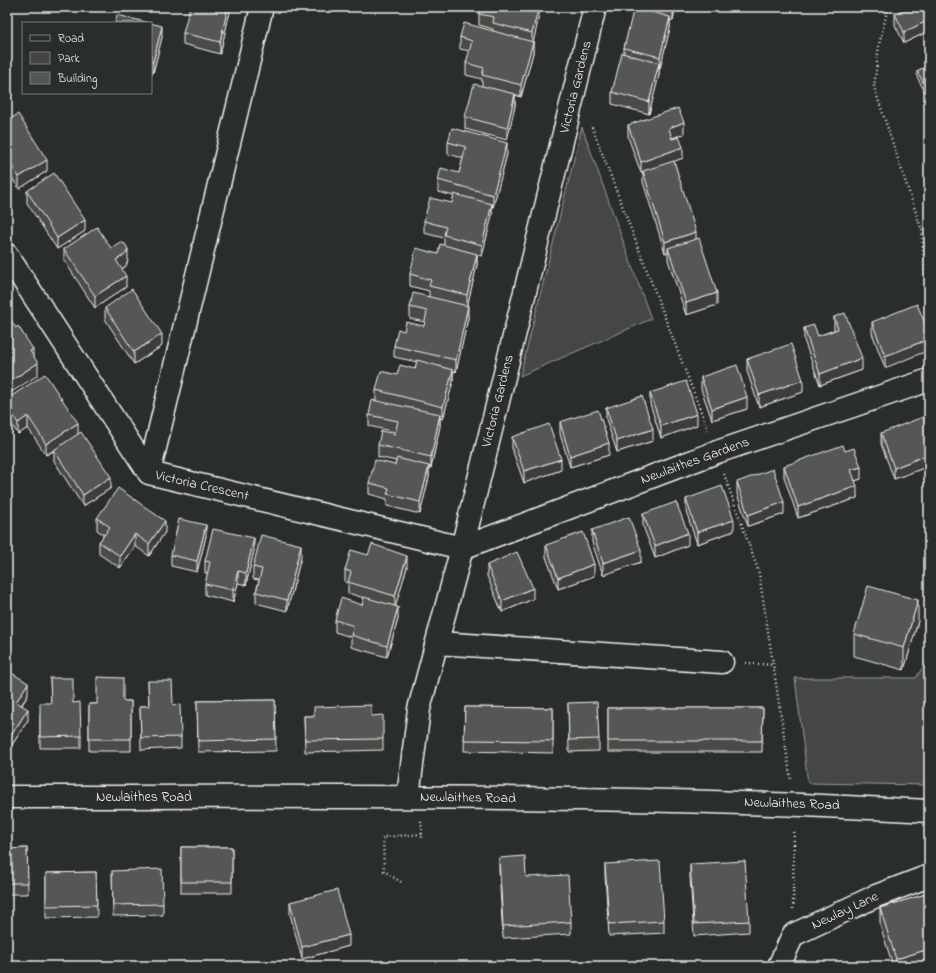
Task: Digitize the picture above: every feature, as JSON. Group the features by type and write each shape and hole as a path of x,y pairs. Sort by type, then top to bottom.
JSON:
{"street":[{"path":"149,473 262,7"},
{"name":"Victoria Gardens","path":"408,797 420,709 462,548 595,7"},
{"name":"Victoria Crescent","path":"7,255 149,473 462,548"},
{"name":"Newlaithes Gardens","path":"462,548 717,452 929,380"},
{"path":"438,643 722,662"},
{"name":"Newlaithes Road","path":"7,797 408,797 794,803 929,811"},
{"name":"Newlay Lane","path":"793,935 876,896 929,876"},
{"path":"779,966 793,935"}],"path":[{"path":"888,7 879,45 874,87 922,231 926,285 929,293"},
{"path":"590,123 717,452 759,574 794,803 793,935"},
{"path":"401,882 384,871 383,836 422,834 422,839"}],"green space":[{"path":"582,127 651,319 520,376"},
{"path":"929,657 929,785 808,783 795,678 916,678"}],"building":[{"path":"190,7 228,7 220,42 183,33"},
{"path":"481,7 539,7 532,33 493,23 494,17 479,14"},
{"path":"634,7 670,17 660,57 624,48"},
{"path":"909,7 929,7 929,20 904,32 895,14"},
{"path":"117,15 146,22 115,22"},
{"path":"152,23 162,26 152,62"},
{"path":"464,23 533,42 521,85 482,75 484,68 466,63 472,41 460,37"},
{"path":"622,53 659,63 649,102 612,92"},
{"path":"929,65 929,93 917,71"},
{"path":"474,84 515,94 507,128 465,117"},
{"path":"7,94 10,99 7,101"},
{"path":"678,108 684,122 669,128 672,139 679,137 683,147 641,162 628,125"},
{"path":"18,114 47,160 19,177 7,159 7,121"},
{"path":"452,128 507,143 493,195 438,180 441,168 459,173 466,147 448,142"},
{"path":"674,161 696,232 665,242 643,171"},
{"path":"54,173 85,220 57,238 27,191"},
{"path":"454,194 492,204 482,245 444,235 446,227 424,221 430,198 452,203"},
{"path":"97,227 111,248 120,242 125,244 128,249 126,254 116,260 126,276 95,296 64,249"},
{"path":"699,238 717,293 686,303 668,248"},
{"path":"440,244 477,254 467,295 429,286 431,280 410,274 416,248 438,254"},
{"path":"132,289 162,334 134,352 105,308"},
{"path":"413,293 468,306 456,360 394,346 398,329 404,331 406,322 424,326 427,311 410,307"},
{"path":"917,304 929,333 929,339 885,356 872,322"},
{"path":"845,313 862,358 820,374 804,328 814,325 818,336 838,329 834,317"},
{"path":"8,316 16,328 18,326 33,349 30,351 38,363 7,383 7,317"},
{"path":"791,344 803,380 759,395 747,359"},
{"path":"417,360 453,370 443,407 376,390 381,371 397,375 400,365 415,369"},
{"path":"737,365 747,397 712,409 701,377"},
{"path":"45,374 78,423 46,444 28,416 18,423 7,406 7,399"},
{"path":"686,381 697,414 661,426 650,393"},
{"path":"642,396 653,429 617,441 606,408"},
{"path":"372,400 440,414 431,457 378,445 381,431 395,434 398,421 369,415"},
{"path":"598,410 609,443 570,456 560,422"},
{"path":"923,417 929,433 929,454 894,468 881,433"},
{"path":"549,424 561,459 524,471 512,437"},
{"path":"81,432 111,477 83,495 54,450"},
{"path":"843,445 845,451 854,448 861,467 851,470 857,486 798,507 784,466"},
{"path":"397,458 429,466 420,502 387,494 389,488 369,483 375,460 395,465"},
{"path":"773,469 784,502 748,515 737,482"},
{"path":"722,486 734,520 697,532 686,499"},
{"path":"118,488 165,521 149,544 135,534 120,556 99,542 110,527 97,518"},
{"path":"676,502 688,533 655,546 643,514"},
{"path":"629,517 641,550 603,563 592,530"},
{"path":"179,519 206,525 197,561 171,555"},
{"path":"213,529 254,538 246,573 238,571 233,590 205,584 210,562 205,561"},
{"path":"583,532 594,564 558,578 546,545"},
{"path":"261,535 301,545 287,600 256,592 262,569 253,567"},
{"path":"372,544 407,556 395,596 348,582 351,572 345,570 351,550 368,555"},
{"path":"517,552 533,588 502,601 487,565"},
{"path":"868,586 918,600 904,648 854,634"},
{"path":"364,597 398,607 387,646 351,635 354,626 335,620 341,598 362,605"},
{"path":"10,672 28,683 16,702 28,709 10,737 7,735 7,676"},
{"path":"97,677 123,678 123,701 131,701 131,739 89,739 89,704 97,704"},
{"path":"50,678 73,678 73,703 80,702 81,736 40,737 40,703 51,703"},
{"path":"148,681 172,681 173,705 180,704 181,737 141,738 140,706 149,706"},
{"path":"275,700 276,739 198,741 197,701"},
{"path":"597,702 599,739 569,740 568,703"},
{"path":"371,705 371,716 383,715 383,739 305,740 304,716 314,716 314,707"},
{"path":"465,707 553,708 553,741 464,740"},
{"path":"608,708 763,708 762,741 608,741"},
{"path":"181,847 232,847 232,882 181,882"},
{"path":"27,848 28,883 7,883 7,849"},
{"path":"525,856 526,877 568,875 571,922 503,926 499,858"},
{"path":"660,861 664,921 609,924 605,864"},
{"path":"745,861 749,921 694,924 690,864"},
{"path":"162,869 163,904 113,905 112,871"},
{"path":"96,872 97,905 46,906 46,873"},
{"path":"337,890 349,935 302,947 290,902"},
{"path":"929,893 929,949 896,959 880,908"}]}
